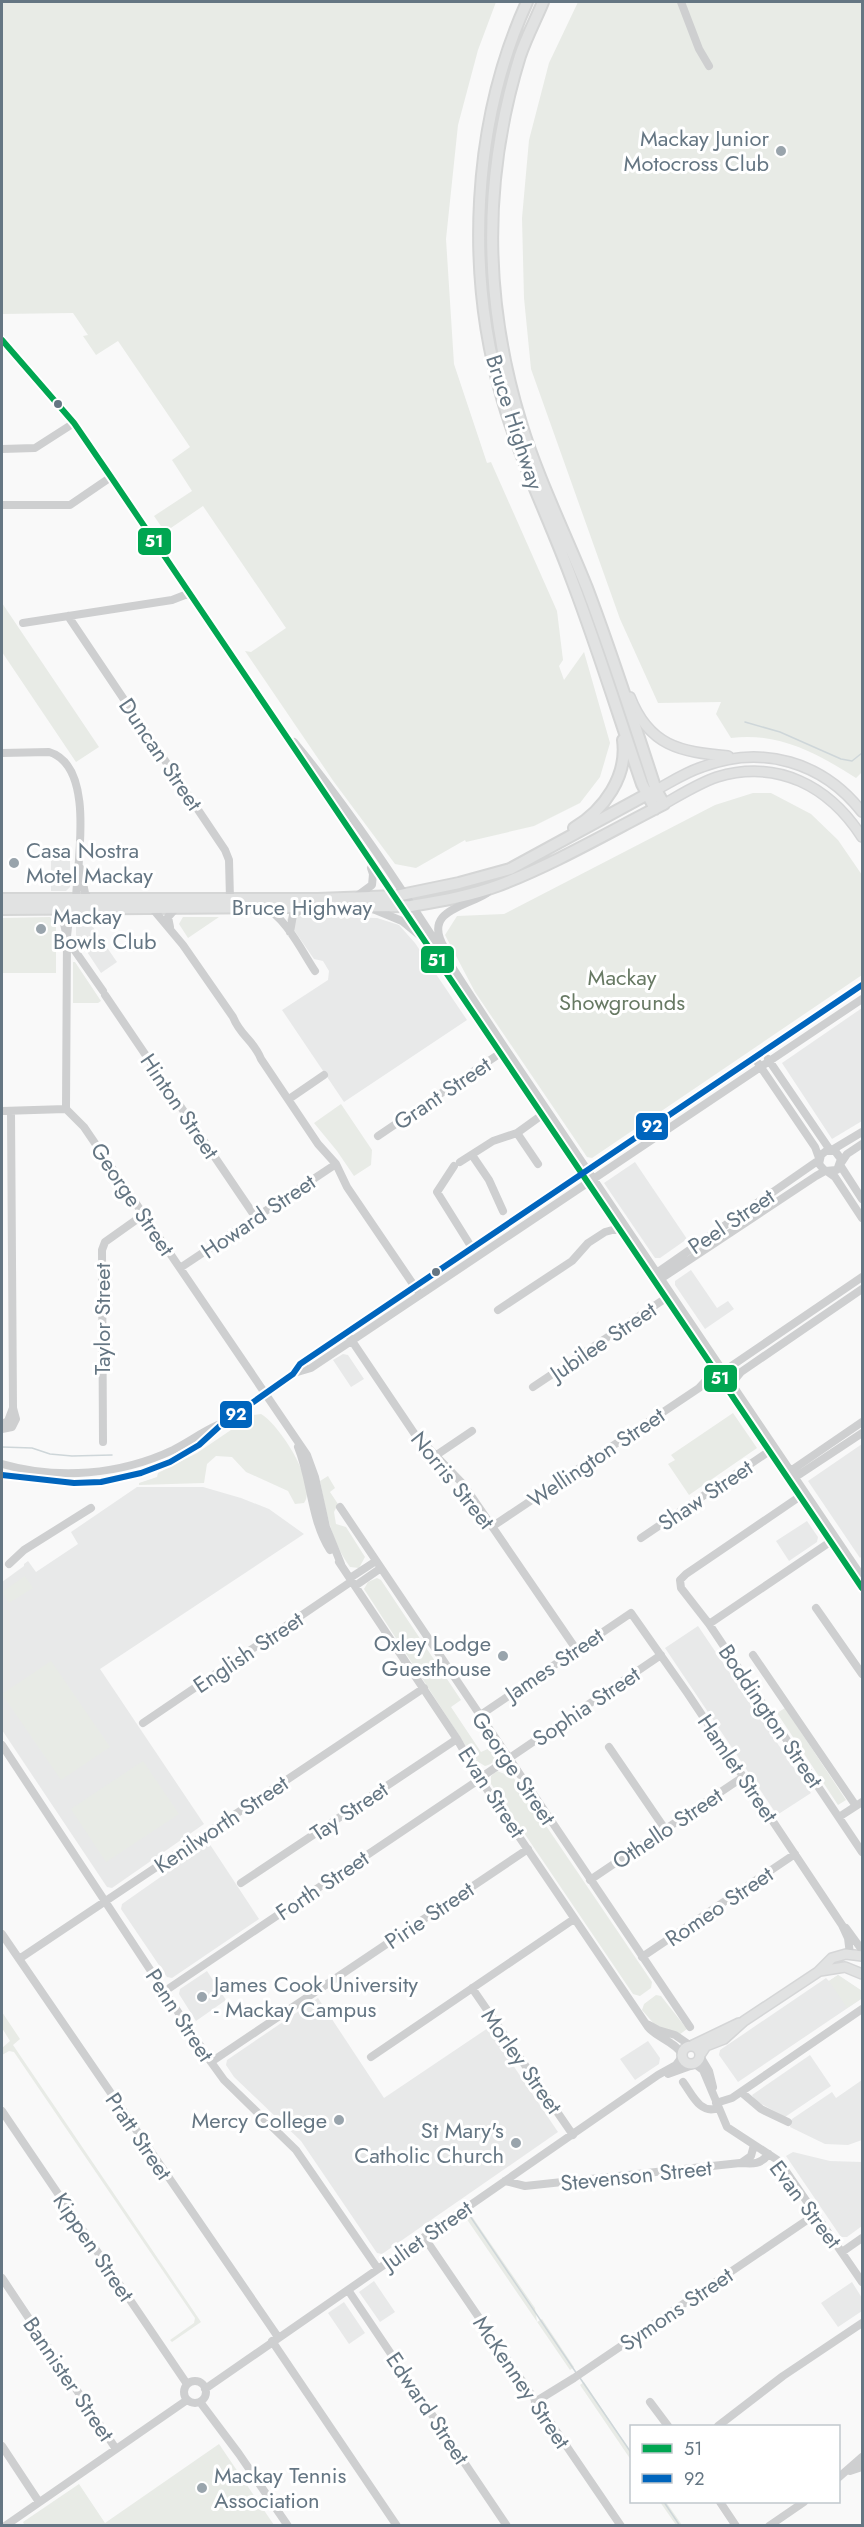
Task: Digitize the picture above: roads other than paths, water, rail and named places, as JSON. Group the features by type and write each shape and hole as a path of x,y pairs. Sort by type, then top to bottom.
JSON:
{"highway":[{"name":"Bruce Highway","path":"2,900 89,898 404,901 451,899 495,887 552,862 659,806 620,720 573,581 517,444 500,392 487,333 480,267 480,202 486,144 499,83 527,2"},
{"name":"Bruce Highway","path":"543,2 521,55 501,131 493,187 491,263 498,325 506,368 522,426 598,618 652,792"},
{"path":"484,876 578,825 602,805 611,793 621,768 624,746 620,720"},
{"name":"Bruce Highway","path":"2,909 369,908 404,901 510,869 652,792"},
{"path":"76,898 86,904 118,904 151,909"},
{"path":"2,900 60,903 70,909"}],"main road":[{"path":"598,618 636,711 652,733 670,746 692,753 771,758 796,762 838,785 862,812"},
{"path":"652,792 700,767 722,760 745,757"},
{"path":"659,806 714,778 733,773 755,771 782,774 810,784 832,800 850,818 862,837"},
{"path":"850,1954 862,1956"},
{"path":"850,1954 853,1962 862,1969"},
{"name":"Juliet Street","path":"691,2046 744,2021 818,1972 832,1958 850,1954"},
{"name":"Juliet Street","path":"818,1972 840,1967 862,1974"},
{"name":"Juliet Street","path":"697,2060 706,2046 724,2039 744,2021"},
{"path":"691,2046 697,2048 697,2060 686,2063 682,2055 685,2048 691,2046"}],"street":[{"path":"681,2 699,49 709,66"},
{"path":"2,340 74,423 366,856 404,901 465,985"},
{"path":"2,449 35,448 74,423"},
{"path":"2,505 70,505 111,477"},
{"path":"23,623 177,599 190,593"},
{"name":"Duncan Street","path":"68,616 225,850 230,860 230,899"},
{"path":"278,723 333,792 404,901 429,944 585,1173"},
{"path":"2,753 50,752 62,760 75,779 80,797 80,867 76,898"},
{"path":"351,899 372,885 373,874 366,856"},
{"path":"80,867 85,893 89,898"},
{"path":"495,887 472,902 449,911 439,920 437,930 441,941 542,1115 659,1274 669,1296 722,1375 732,1396 747,1411"},
{"path":"170,927 168,917 176,908"},
{"path":"261,908 273,913 290,932 315,971"},
{"path":"290,932 292,915 305,908"},
{"path":"369,908 402,921 429,944"},
{"path":"2,1111 66,1109 66,938 62,915 56,909"},
{"path":"66,938 70,926 70,909"},
{"path":"151,909 170,927 233,1017 238,1030 256,1046 261,1059 318,1144 336,1164 348,1187 418,1290"},
{"name":"Hinton Street","path":"66,938 256,1218"},
{"path":"2,1464 27,1470 66,1473 118,1468 158,1456 222,1424 293,1374 311,1368 472,1248 862,985"},
{"path":"293,1374 300,1364 346,1333 591,1181 862,999"},
{"name":"Grant Street","path":"378,1136 503,1051"},
{"path":"764,1053 831,1150 840,1156 841,1164 862,1199"},
{"path":"755,1059 815,1147 820,1167 835,1177 862,1218"},
{"path":"289,1099 324,1075"},
{"name":"George Street","path":"66,1109 79,1120 307,1455 312,1466 317,1509"},
{"path":"2,1427 9,1429 14,1425 16,1418 13,1408 11,1111"},
{"path":"472,1248 437,1192 457,1164 493,1141 517,1133 542,1115"},
{"path":"819,1159 823,1152 831,1150 862,1132"},
{"path":"517,1133 538,1164"},
{"path":"827,1172 834,1171 847,1154 862,1144"},
{"path":"472,1155 489,1180 503,1210"},
{"name":"Peel Street","path":"670,1267 819,1159"},
{"name":"Howard Street","path":"180,1268 336,1164"},
{"name":"Peel Street","path":"659,1274 827,1172"},
{"path":"591,1181 611,1217 658,1287 669,1296"},
{"name":"Taylor Street","path":"103,1442 102,1250 105,1242 143,1215"},
{"path":"605,1232 611,1217"},
{"path":"498,1310 572,1261 588,1243 605,1232 616,1229 622,1232"},
{"path":"658,1287 654,1275 659,1274"},
{"name":"Wellington Street","path":"492,1526 722,1375 735,1363 862,1276"},
{"path":"732,1383 741,1372 862,1289"},
{"name":"Jubilee Street","path":"533,1387 669,1296"},
{"name":"Norris Street","path":"346,1333 414,1433 463,1484 576,1649"},
{"path":"735,1363 741,1372"},
{"name":"Wellington Street","path":"699,1388 712,1374 715,1364"},
{"path":"722,1375 732,1383 772,1449 860,1577"},
{"path":"805,1466 862,1422"},
{"path":"2,1475 74,1483 121,1478 155,1468 178,1458 203,1443 222,1424"},
{"path":"435,1456 472,1431"},
{"path":"790,1476 862,1433"},
{"name":"Shaw Street","path":"640,1538 772,1449"},
{"name":"Boddington Street","path":"803,1495 680,1580 681,1588 709,1624 862,1852"},
{"name":"George Street","path":"340,1507 690,2027"},
{"path":"5,1566 21,1552 42,1541 91,1508"},
{"name":"Evan Street","path":"317,1509 341,1564 574,1919 655,2035 676,2046 682,2055"},
{"path":"709,1624 834,1539"},
{"path":"352,1581 376,1561"},
{"path":"352,1581 381,1568"},
{"name":"English Street","path":"143,1723 352,1581"},
{"path":"816,1608 862,1674"},
{"name":"James Street","path":"479,1716 630,1613"},
{"name":"Hamlet Street","path":"630,1613 661,1655 842,1925 862,1950"},
{"name":"Sophia Street","path":"480,1778 661,1655"},
{"name":"Boddington Street","path":"753,1655 859,1804"},
{"name":"Kenilworth Street","path":"19,1959 424,1688"},
{"name":"Tay Street","path":"241,1883 457,1739"},
{"name":"Penn Street","path":"2,1745 211,2062 224,2080 296,2150 378,2269"},
{"path":"609,1747 665,1829"},
{"name":"Othello Street","path":"590,1880 743,1777"},
{"name":"Forth Street","path":"165,1991 480,1778"},
{"path":"839,1817 859,1804"},
{"name":"Pirie Street","path":"211,2062 528,1849"},
{"name":"Romeo Street","path":"642,1957 795,1854"},
{"path":"370,2057 574,1919"},
{"name":"Hamlet Street","path":"842,1925 848,1938 850,1954"},
{"name":"Pratt Street","path":"2,1934 275,2339 397,2526"},
{"name":"Morley Street","path":"472,1988 573,2134"},
{"path":"716,2101 732,2098 862,2009"},
{"name":"Evan Street","path":"644,2020 658,2030 675,2035 691,2046"},
{"name":"Juliet Street","path":"205,2389 676,2065 682,2055"},
{"name":"Evan Street","path":"697,2060 709,2071 716,2101 727,2127 783,2165 862,2282"},
{"name":"Juliet Street","path":"650,2082 697,2060"},
{"name":"Evan Street","path":"683,2082 703,2108 710,2110 716,2101"},
{"path":"738,2093 761,2109 788,2122"},
{"name":"Kippen Street","path":"2,2111 188,2384"},
{"name":"Stevenson Street","path":"740,2163 751,2156 754,2145"},
{"name":"Stevenson Street","path":"505,2181 533,2186 740,2163 759,2163 769,2154"},
{"name":"Stevenson Street","path":"520,2171 525,2182 533,2186"},
{"name":"Symons Street","path":"535,2402 582,2373 816,2214"},
{"name":"McKenney Street","path":"424,2237 621,2526"},
{"path":"842,2252 862,2238"},
{"name":"Bannister Street","path":"2,2278 116,2449"},
{"name":"Edward Street","path":"348,2290 507,2526"},
{"path":"721,2425 786,2374 862,2323"},
{"path":"198,2382 205,2389 204,2398 200,2402 193,2403 187,2400 184,2394 188,2384 198,2382"},
{"path":"5,2526 187,2400"},
{"path":"200,2402 288,2526"},
{"path":"650,2402 667,2425"},
{"path":"2,2446 39,2502"},
{"path":"848,2472 862,2457"},
{"path":"840,2477 862,2467"},
{"path":"721,2503 736,2526"},
{"path":"770,2526 803,2503"}],"waterway":[{"path":"745,722 780,732 841,759 852,761 862,753"},
{"path":"2,1447 32,1448 50,1454 72,1456 112,1455"},
{"path":"470,2216 577,2374"},
{"path":"580,2378 630,2451"},
{"path":"665,2503 680,2526"}],"place":[{"name":"Mackay Junior Motocross Club","path":"781,151"},
{"name":"Casa Nostra Motel Mackay","path":"14,863"},
{"name":"Mackay Bowls Club","path":"41,929"},
{"name":"Oxley Lodge Guesthouse","path":"503,1656"},
{"name":"James Cook University - Mackay Campus","path":"202,1997"},
{"name":"Mercy College","path":"339,2120"},
{"name":"St Mary's Catholic Church","path":"516,2143"},
{"name":"Mackay Tennis Association","path":"202,2488"}],"park label":[{"name":"Mackay Showgrounds","path":"622,990"}]}
